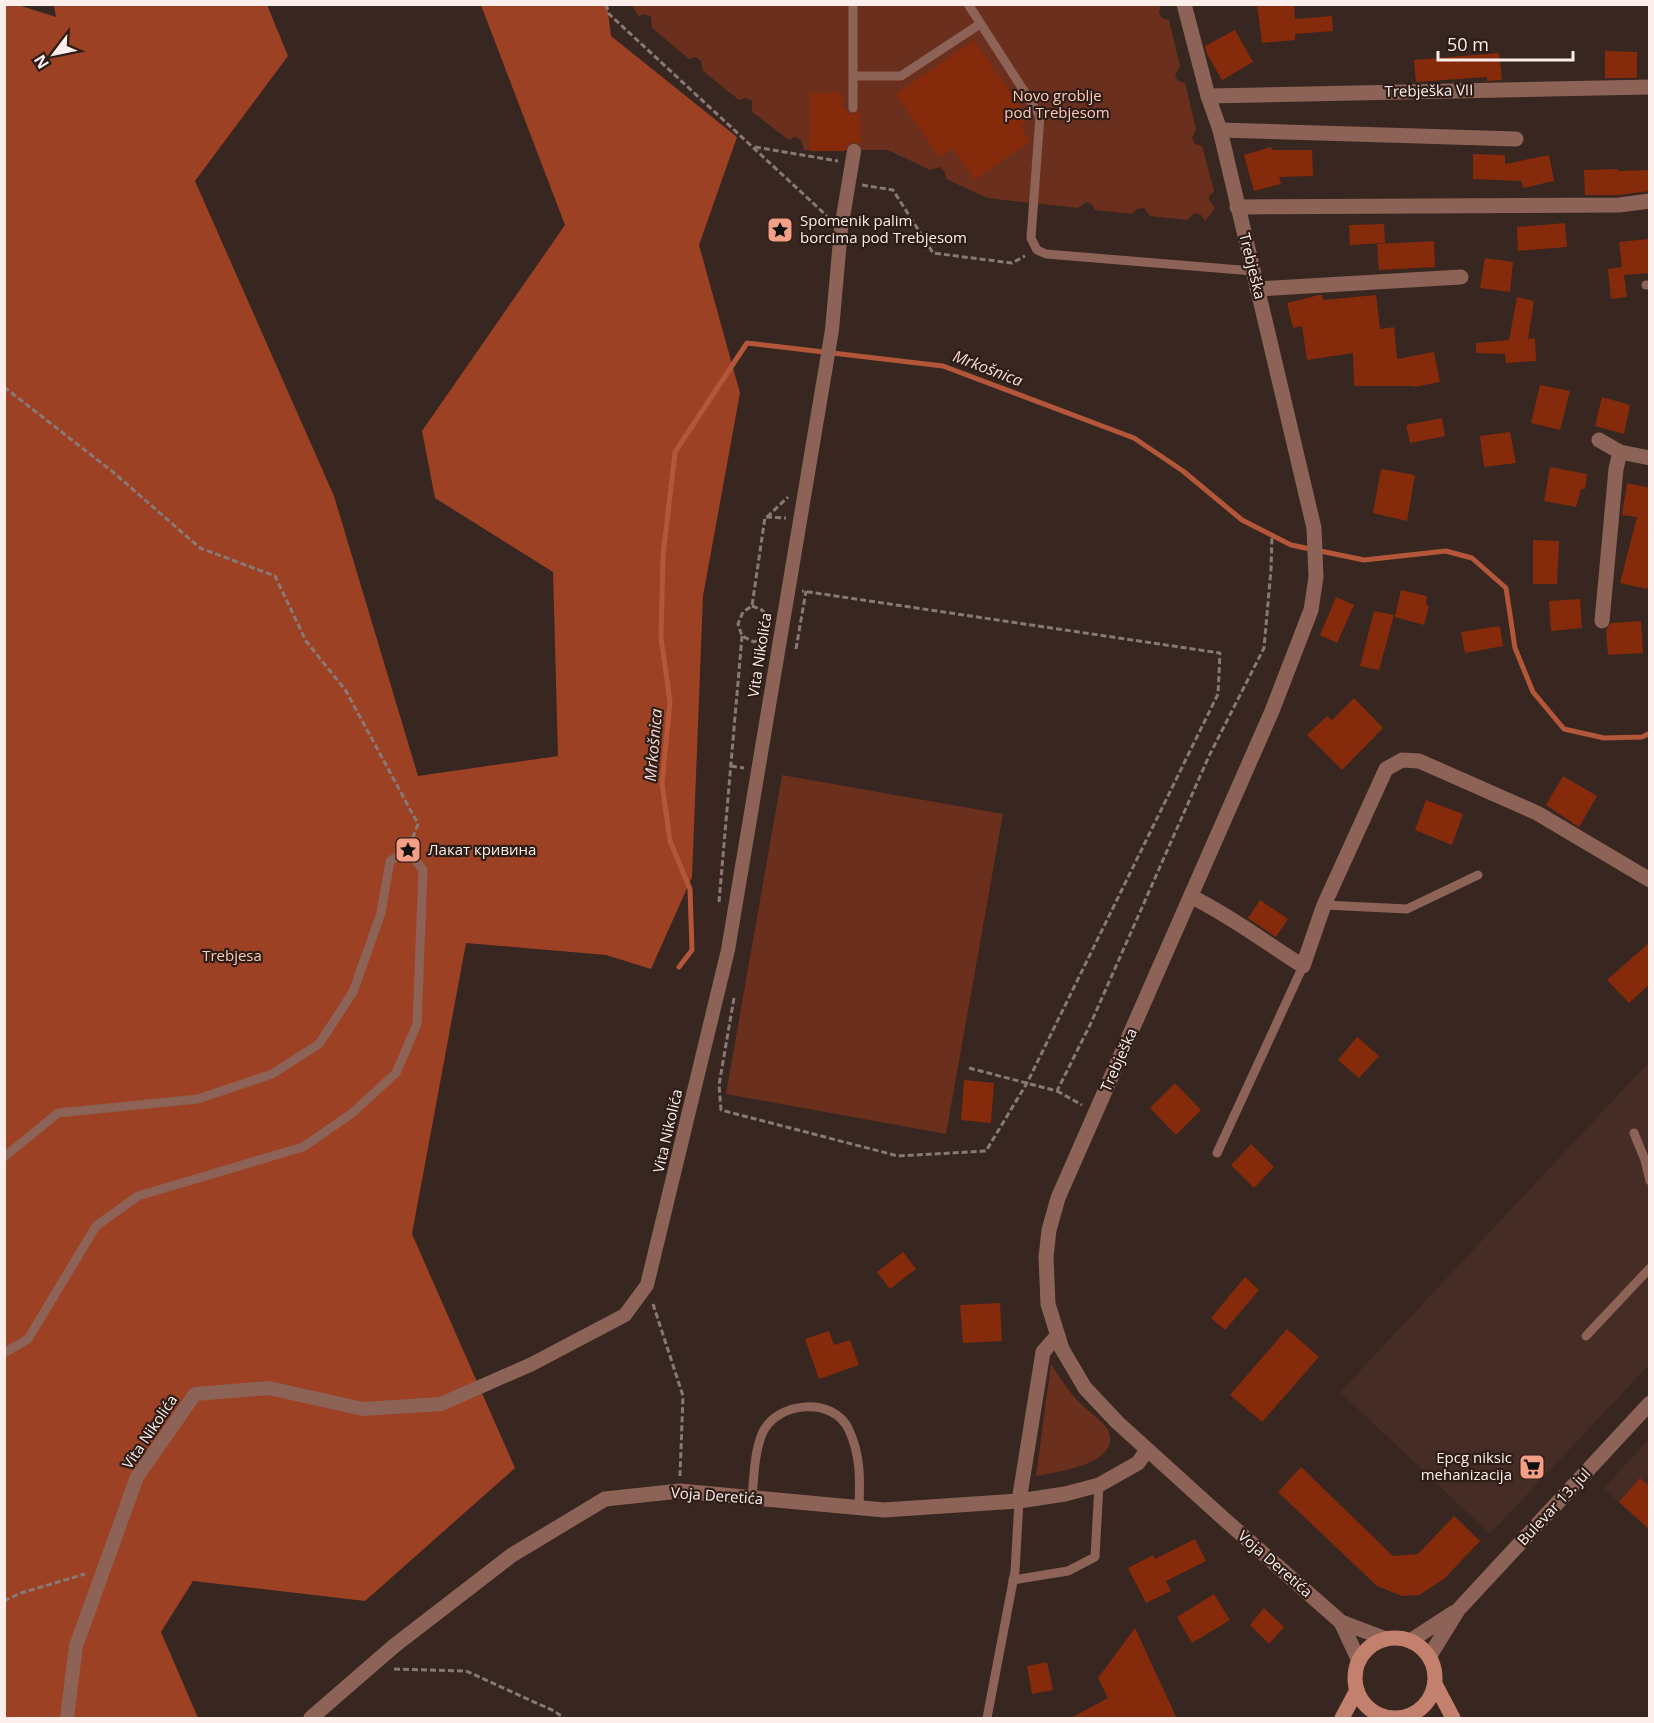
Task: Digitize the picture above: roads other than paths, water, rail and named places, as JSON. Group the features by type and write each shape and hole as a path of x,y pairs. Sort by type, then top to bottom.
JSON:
{"main road":[{"path":"1435,1684 1432,1695 1415,1713 1406,1718 1378,1717 1362,1700 1357,1690 1356,1670 1366,1651 1375,1644 1386,1639 1398,1638 1410,1641 1421,1647 1429,1657 1433,1665 1435,1684 1453,1719"},
{"path":"1342,1719 1357,1690"}],"street":[{"name":"Trebješka","path":"1184,4 1208,96 1220,129 1314,528 1316,577 1311,610 1272,711 1058,1198 1049,1230 1046,1287 1057,1336 1069,1363 1085,1388 1105,1411 1210,1506"},
{"name":"Trebješka VII","path":"1208,96 1650,87"},
{"path":"1220,129 1516,139"},
{"name":"Vita Nikolića","path":"67,1719 76,1646 137,1477 195,1394 269,1388 363,1409 441,1404 532,1364 625,1315 647,1286 728,950 775,634 788,588 832,330 841,229 853,157"},
{"path":"1237,207 1618,205 1650,201"},
{"path":"1257,290 1461,277"},
{"path":"1599,440 1620,452 1650,458"},
{"path":"1602,621 1616,469 1620,452"},
{"path":"1192,897 1212,907 1303,966 1324,905 1386,769 1402,760 1419,761 1537,813 1650,880"},
{"path":"1019,1501 1043,1352 1057,1336"},
{"name":"Bulevar 13. jul","path":"1429,1657 1458,1610 1650,1403"},
{"name":"Voja Deretića","path":"311,1719 394,1646 512,1555 605,1499 680,1491 884,1510 1019,1501 1065,1494 1100,1485 1138,1463 1147,1450"},
{"name":"Voja Deretića","path":"1210,1506 1341,1622"},
{"name":"Bulevar 13. jul","path":"1410,1641 1458,1610"},
{"path":"1341,1622 1386,1639"},
{"path":"1341,1622 1359,1661"}],"lane":[{"path":"853,4 854,108"},
{"path":"968,4 1040,116 1031,238 1037,249 1046,255 1253,271"},
{"path":"853,76 901,76 980,24"},
{"path":"4,1157 58,1113 198,1099 272,1074 319,1044 353,992 381,913 390,861 408,850 423,870 417,1024 396,1073 351,1114 303,1147 138,1196 96,1226 28,1339 4,1353"},
{"path":"1324,905 1407,909 1478,875"},
{"path":"1217,1153 1303,966"},
{"path":"1634,1133 1650,1180"},
{"path":"1586,1336 1650,1268"},
{"path":"752,1498 756,1455 763,1431 782,1411 808,1406 835,1413 849,1429 861,1470 859,1508"},
{"path":"1013,1580 1068,1571 1095,1557 1100,1485"},
{"path":"987,1719 1013,1580 1019,1501"}],"waterway":[{"name":"Mrkošnica","path":"679,967 692,950 690,889 670,841 662,783 670,702 661,637 663,556 675,452 747,343 943,366 1134,438 1183,471 1242,520 1291,545 1364,560 1446,551 1472,558 1506,588 1515,648 1533,692 1564,729 1604,738 1642,737 1650,733"}],"place":[{"name":"Spomenik palim borcima pod Trebjesom","path":"780,230"},
{"name":"Лакат кривина","path":"408,850"},
{"name":"Epcg niksic mehanizacija","path":"1532,1467"}],"park label":[{"name":"Novo groblje pod Trebjesom","path":"1057,104"},
{"name":"Trebjesa","path":"232,956"}]}
